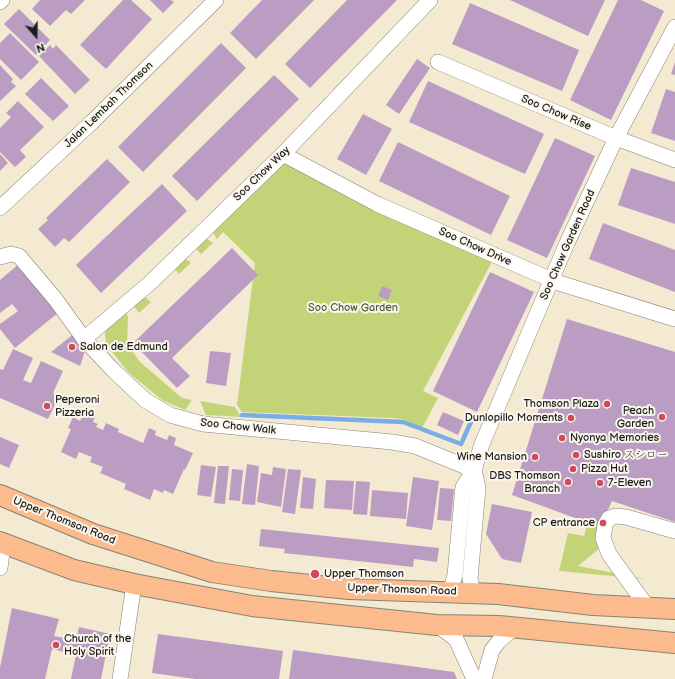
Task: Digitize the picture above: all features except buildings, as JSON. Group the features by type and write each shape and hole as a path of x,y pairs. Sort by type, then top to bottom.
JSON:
{"main road":[{"name":"Upper Thomson Road","path":"0,495 93,534 212,572 349,589 498,594 593,605 675,609"},
{"path":"2,543 74,570 134,584 252,606 437,625 515,627 675,643"},
{"path":"204,597 211,592 214,584 212,572"},
{"path":"307,612 300,605 301,598 303,592 312,585"}],"street":[{"name":"Jalan Lembah Thomson","path":"0,208 92,122 216,0"},
{"name":"Soo Chow Way","path":"84,339 150,283 283,154 430,0"},
{"name":"Soo Chow Garden Road","path":"450,592 455,575 463,487 474,470 482,444 567,243 616,138 675,27"},
{"name":"Soo Chow Rise","path":"438,62 616,138 675,160"},
{"name":"Soo Chow Drive","path":"283,154 377,204 552,280 675,318"},
{"name":"Soo Chow Walk","path":"0,257 11,254 19,256 56,300 84,339 113,370 145,400 170,415 202,424 392,442 430,451 474,470"},
{"name":"Soo Chow Garden Road","path":"473,594 470,579 478,488 474,470"},
{"path":"648,608 609,554 603,538 604,531 609,518 615,516 626,516 675,531"},
{"path":"0,568 2,543"},
{"path":"120,679 134,584"},
{"path":"437,625 456,639 474,679"},
{"path":"484,679 492,650 499,641 515,627"}],"green space":[{"name":"Soo Chow Garden","path":"282,154 494,258 423,391 438,398 422,428 402,419 242,412 237,405 255,263 223,232 217,239 209,226"},
{"path":"200,234 213,243 201,254 191,243"},
{"path":"180,254 191,263 179,274 170,263"},
{"path":"139,292 151,302 139,313 129,300"},
{"path":"123,305 128,317 127,344 140,362 182,398 192,400 185,410 162,400 128,372 106,344 104,322"},
{"path":"200,401 235,407 241,417 206,415"},
{"path":"588,522 600,527 605,544 578,566 645,579 559,571 568,533 584,536"}],"waterway":[{"path":"242,415 403,422 461,444 474,415"}],"place":[{"name":"Salon de Edmund","path":"72,347"},
{"name":"Thomson Plaza","path":"607,404"},
{"name":"Peperoni Pizzeria","path":"47,406"},
{"name":"Peach Garden","path":"662,417"},
{"name":"Dunlopillo Moments","path":"571,418"},
{"name":"Nyonya Memories","path":"562,438"},
{"name":"Sushiro スシロー","path":"576,455"},
{"name":"Wine Mansion","path":"535,457"},
{"name":"Pizza Hut","path":"573,469"},
{"name":"DBS Thomson Branch","path":"568,482"},
{"name":"7-Eleven","path":"600,483"},
{"name":"CP entrance","path":"603,523"},
{"name":"Upper Thomson","path":"315,574"},
{"name":"Church of the Holy Spirit","path":"56,645"}]}
